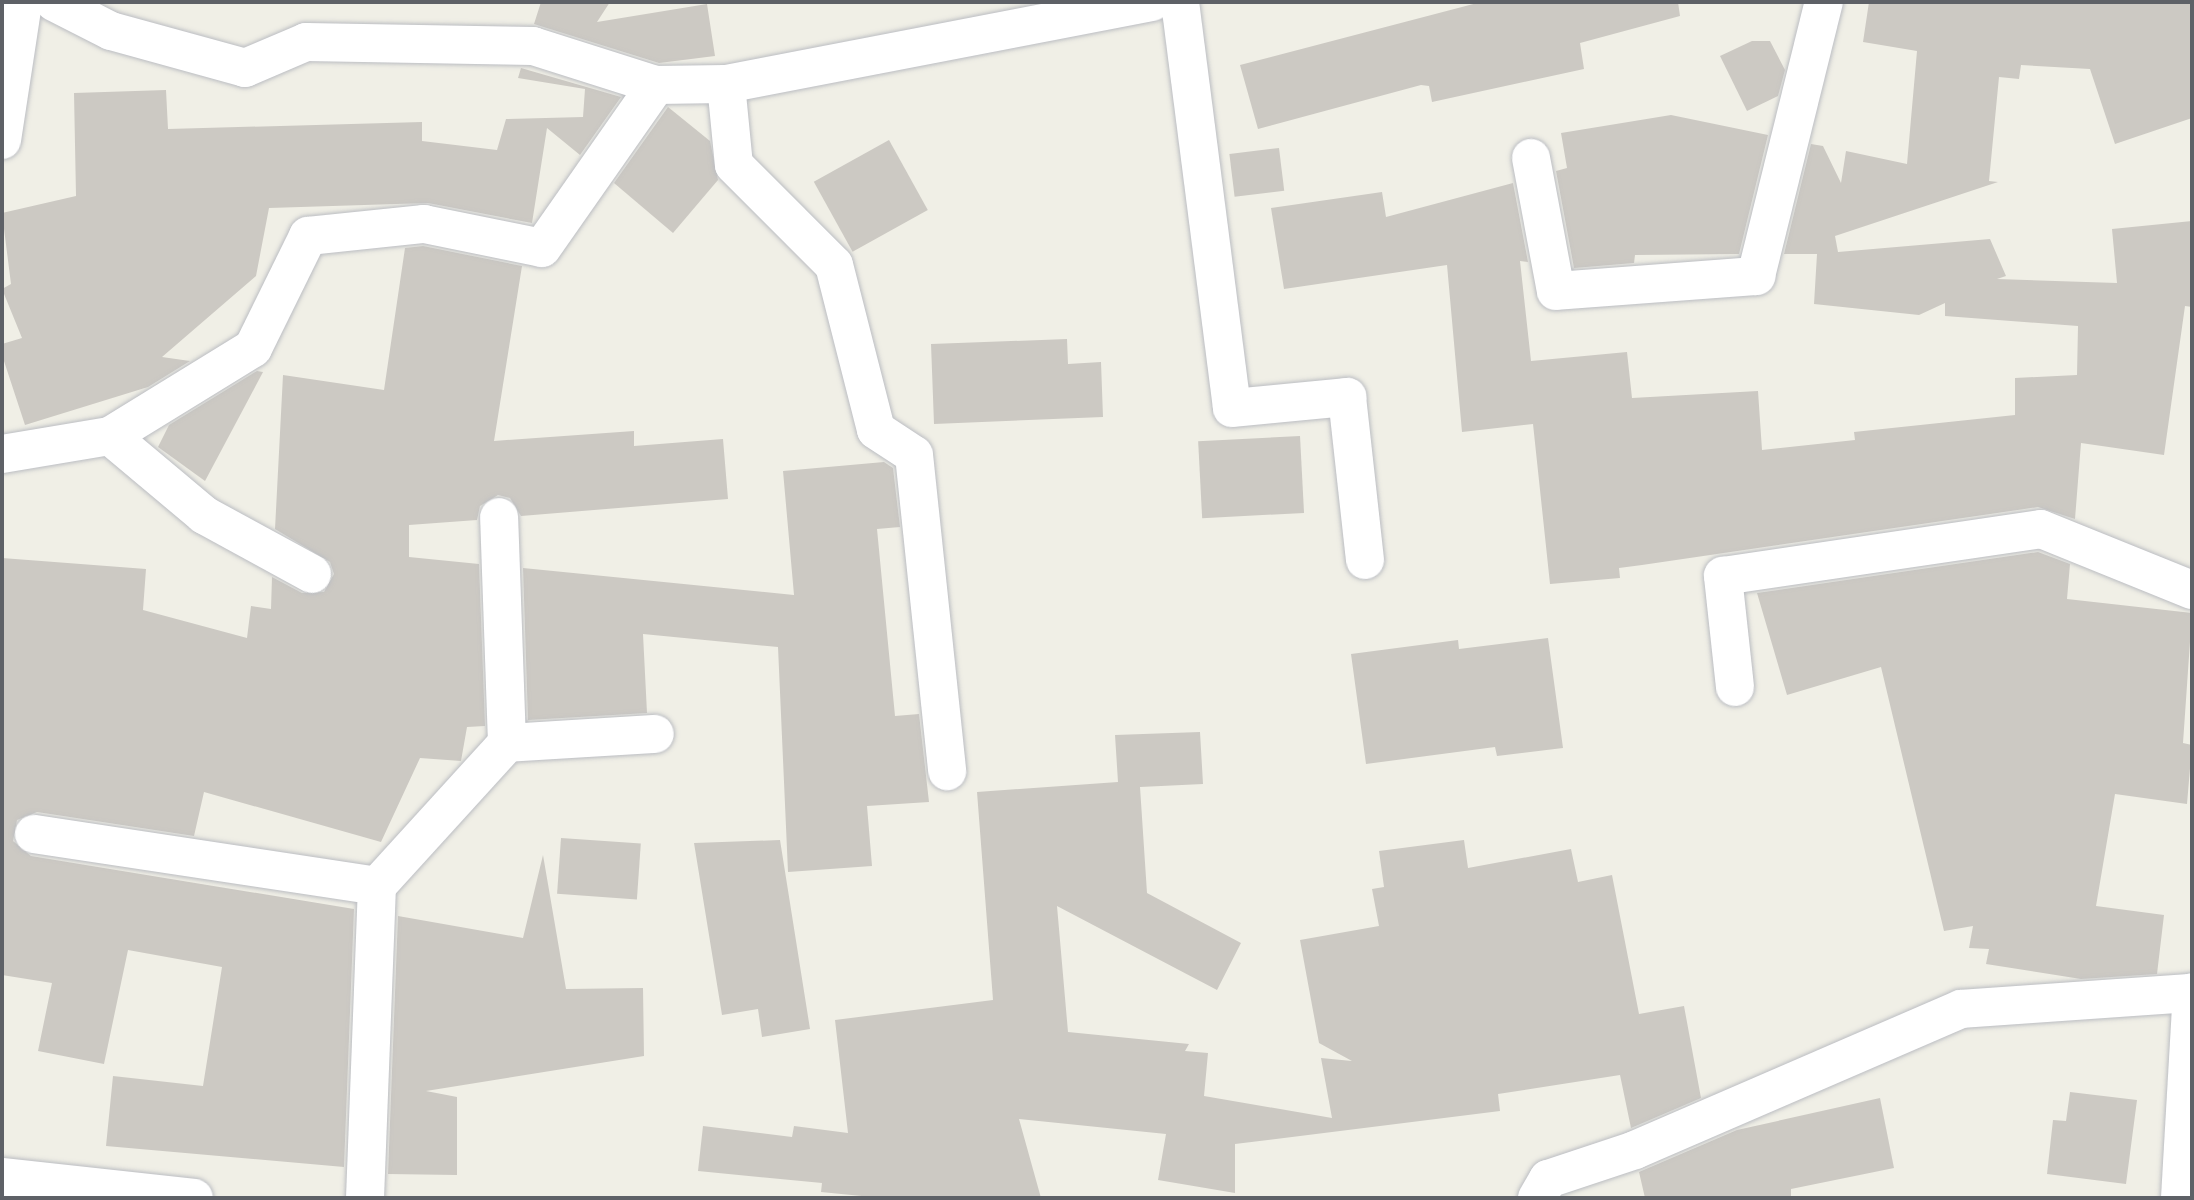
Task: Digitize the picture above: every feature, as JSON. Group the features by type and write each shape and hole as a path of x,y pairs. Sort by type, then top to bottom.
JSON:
{"street":[{"path":"2,140 23,2"},
{"path":"54,2 111,31 245,68 306,43 533,46 656,85 726,84 1152,2"},
{"path":"1180,2 1231,408 1347,397 1365,560"},
{"path":"1531,158 1556,291 1756,276 1824,2"},
{"path":"726,84 734,165 834,265 876,430 914,455 947,771"},
{"path":"2,454 110,436 253,348 308,236 424,225 542,248 656,85"},
{"path":"110,436 204,515 312,574"},
{"path":"365,1198 377,887 507,743 499,517"},
{"path":"1735,687 1723,576 2041,528 2192,590"},
{"path":"507,743 655,734"},
{"path":"34,834 377,887"},
{"path":"1537,1198 1548,1179 1635,1150 1961,1009 2192,993 2180,1198"},
{"path":"2,1177 194,1198"}],"building":[{"path":"541,2 610,2 597,22 707,4 715,56 659,63 534,24"},
{"path":"1481,2 1678,2 1680,16 1580,43 1584,69 1432,102 1429,86 1421,85 1258,129 1240,65"},
{"path":"1869,2 2192,2 2192,118 2115,144 2090,69 2021,65 2019,79 1999,77 1989,181 1998,182 1835,236 1838,252 1990,239 2006,276 1997,279 2117,283 2112,229 2192,221 2192,307 2185,306 2164,455 2081,443 2075,519 2038,507 1619,568 1620,578 1550,584 1533,424 1462,432 1447,265 1284,289 1271,208 1382,192 1386,217 1513,183 1528,262 1520,261 1531,361 1627,352 1632,398 1758,391 1762,450 1855,440 1854,432 2015,415 2015,378 2077,375 2078,326 1945,316 1945,303 1919,315 1814,304 1817,254 1784,254 1811,144 1823,146 1841,183 1846,151 1907,164 1917,51 1863,42"},
{"path":"1752,41 1770,41 1785,70 1778,96 1747,111 1720,56"},
{"path":"521,68 621,97 580,155 547,128 532,223 428,203 269,208 256,276 162,357 190,361 148,387 25,425 2,355 2,344 22,338 2,289 11,284 2,213 76,196 74,93 166,90 168,129 422,122 422,141 497,150 506,119 583,117 585,89 518,78"},
{"path":"668,107 710,141 718,180 673,233 614,183"},
{"path":"1671,115 1768,135 1739,254 1635,255 1634,263 1574,268 1556,171 1567,168 1561,133"},
{"path":"889,140 928,210 853,252 814,182"},
{"path":"1279,148 1284,191 1235,197 1229,154"},
{"path":"423,246 522,266 494,441 634,431 634,446 723,439 728,499 521,516 510,498 498,495 480,506 477,520 409,525 409,557 479,564 485,726 467,727 461,761 420,758 381,842 204,792 194,836 37,812 17,820 13,841 31,856 354,909 344,1167 106,1146 113,1076 203,1086 222,967 128,950 104,1064 38,1051 52,983 2,975 2,558 146,569 143,610 247,638 251,606 271,609 272,577 302,593 324,592 334,574 330,562 275,529 283,375 384,390 405,248"},
{"path":"1067,339 1068,364 1101,362 1103,417 934,424 931,344"},
{"path":"257,371 263,372 205,481 158,447 169,425"},
{"path":"1300,436 1304,513 1202,518 1198,441"},
{"path":"884,462 893,468 900,527 877,529 895,716 919,714 929,802 867,806 872,866 788,872 778,647 643,634 647,713 528,720 523,568 794,595 783,471"},
{"path":"2038,552 2070,564 2067,599 2192,613 2183,743 2192,745 2187,804 2115,794 2096,906 2164,915 2157,974 2081,979 1986,964 1989,949 1969,948 1973,926 1944,931 1881,667 1787,695 1757,593"},
{"path":"1548,638 1563,748 1497,756 1495,747 1366,764 1351,654 1458,640 1459,649"},
{"path":"1200,732 1203,784 1140,787 1147,893 1241,943 1217,990 1057,906 1068,1032 1189,1044 1185,1051 1208,1053 1204,1096 1332,1118 1321,1058 1352,1061 1319,1043 1300,940 1379,926 1372,889 1384,887 1379,851 1464,840 1468,868 1571,849 1578,882 1612,875 1639,1014 1684,1006 1701,1098 1631,1128 1620,1075 1498,1094 1500,1111 1235,1144 1235,1193 1158,1180 1166,1134 1019,1119 1041,1198 882,1198 821,1192 822,1183 698,1171 703,1126 792,1137 794,1126 848,1133 835,1020 993,1000 977,792 1118,782 1115,735"},
{"path":"561,838 641,844 637,899 557,894"},
{"path":"780,840 810,1029 762,1037 758,1009 722,1015 694,843"},
{"path":"543,855 566,989 643,988 644,1056 426,1091 457,1097 457,1175 388,1174 398,916 523,938"},
{"path":"2070,1092 2137,1100 2126,1184 2047,1174 2053,1120 2066,1121"},
{"path":"1880,1098 1894,1168 1791,1189 1791,1198 1645,1198 1639,1172 1737,1130"}]}
